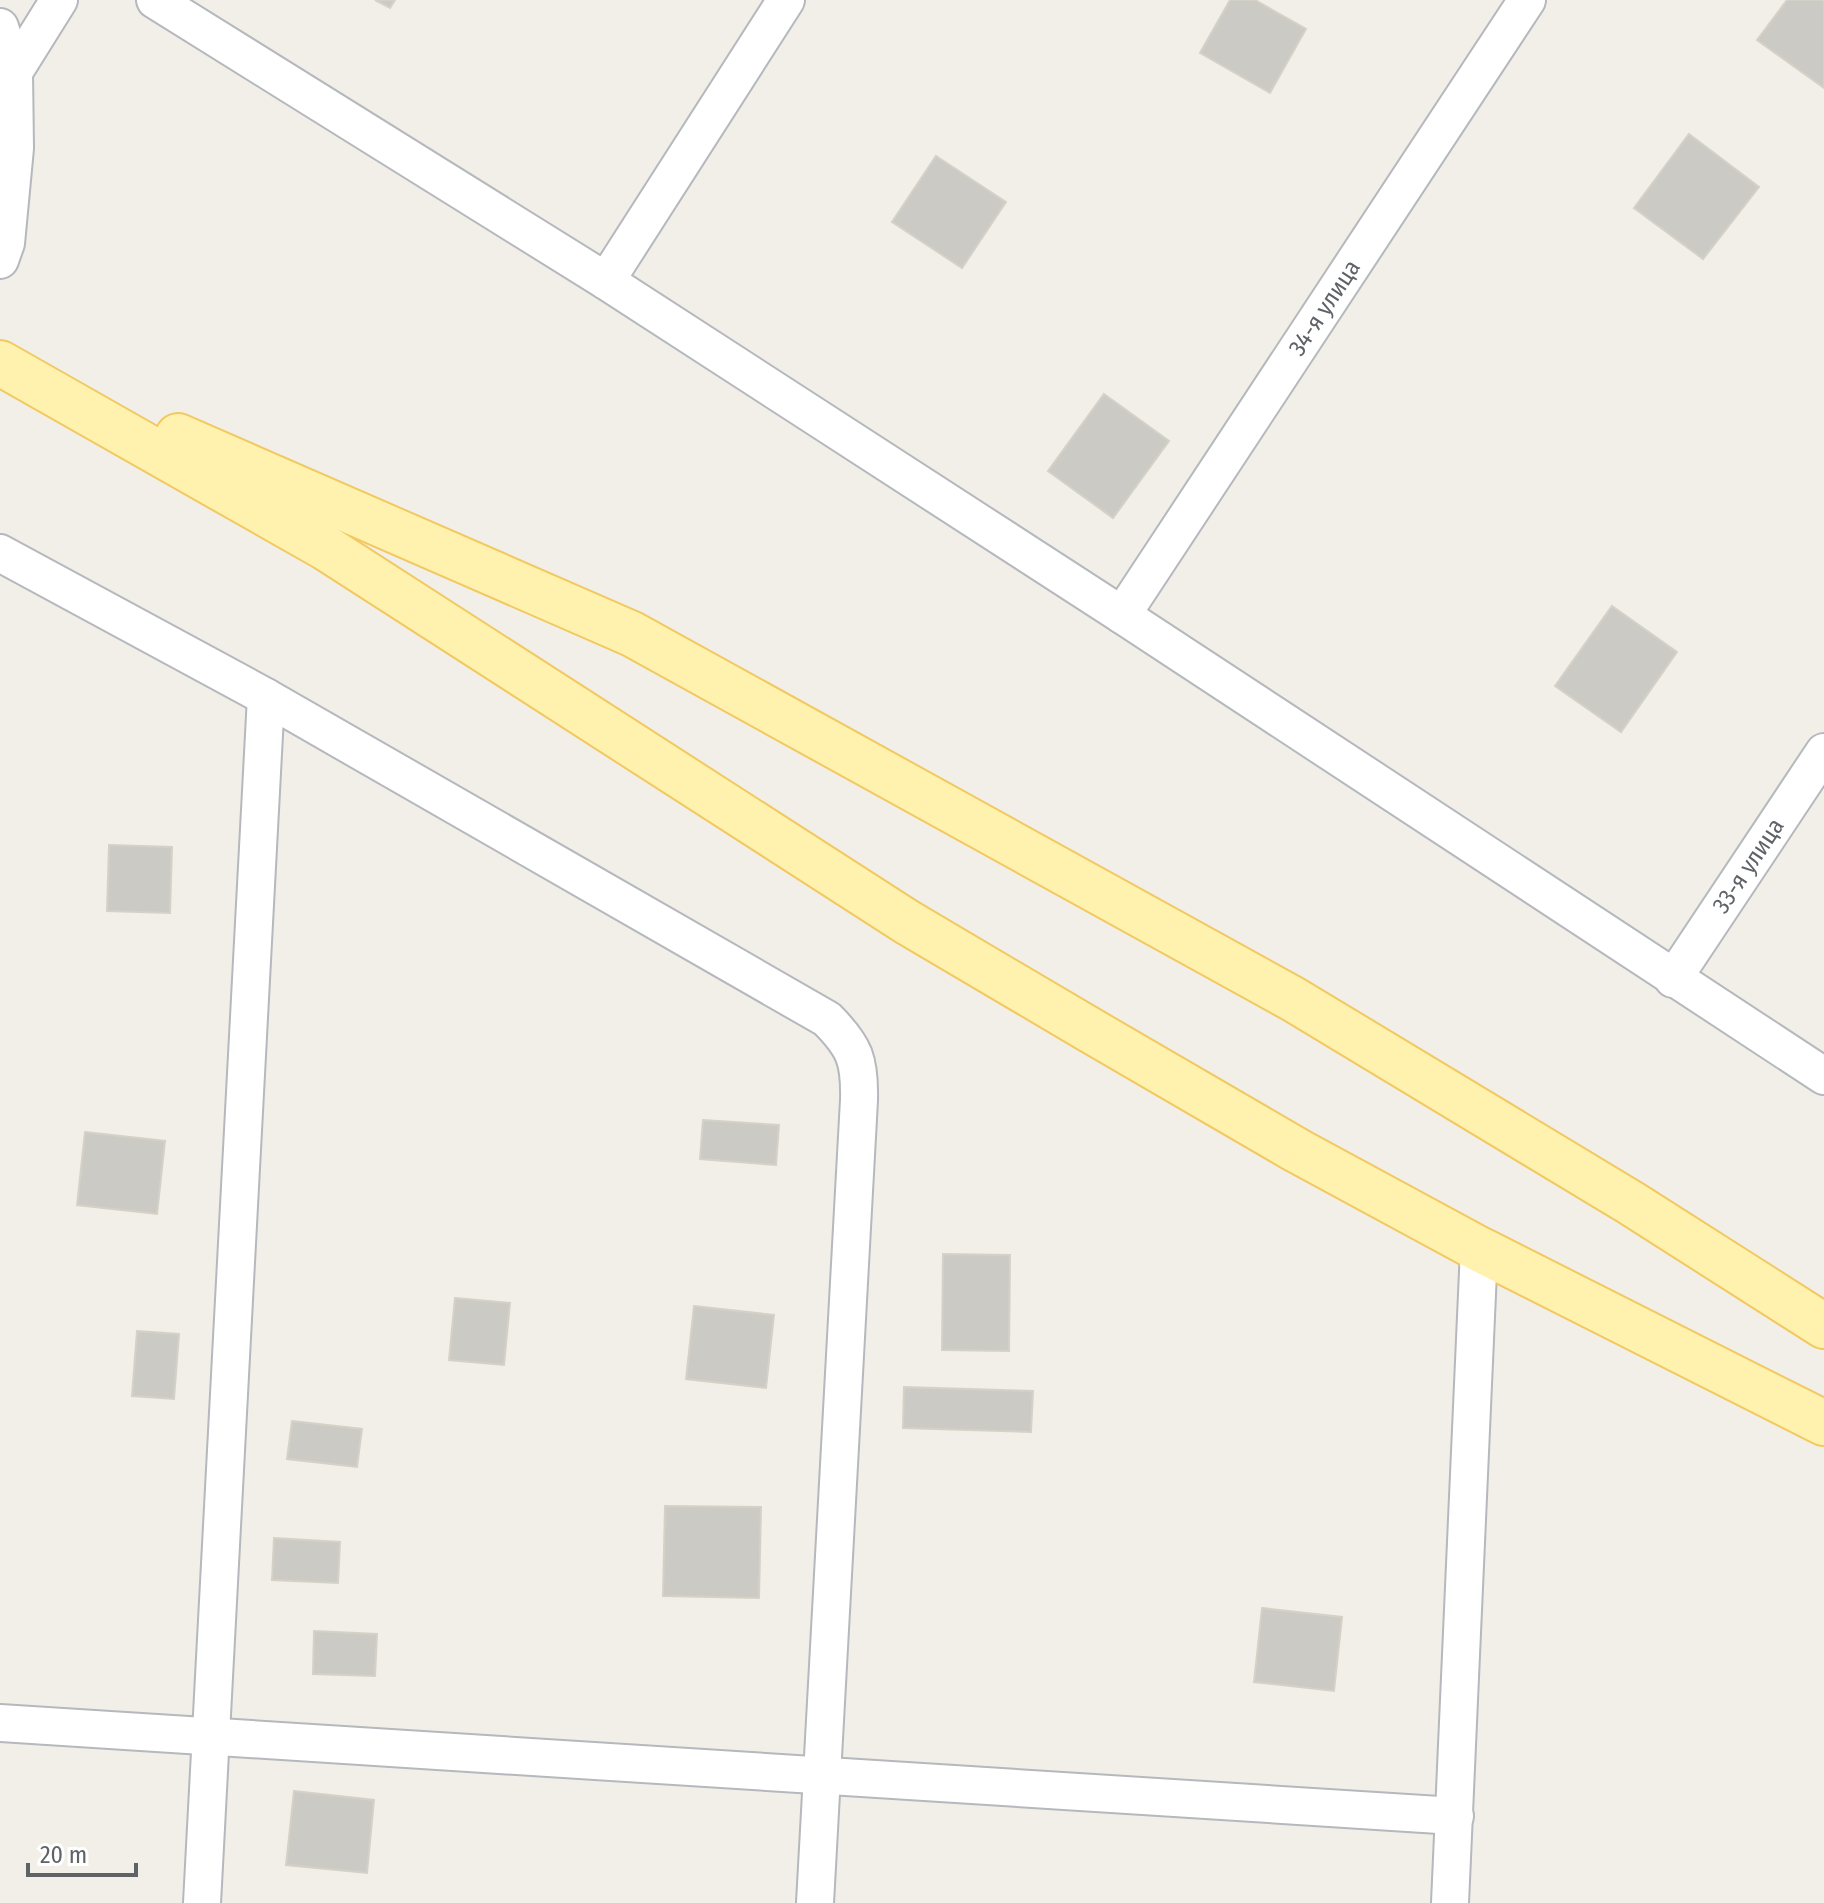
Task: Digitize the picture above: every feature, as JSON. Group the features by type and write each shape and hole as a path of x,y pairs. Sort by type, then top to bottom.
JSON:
{"main road":[{"path":"0,360 326,548 920,930 1298,1151 1479,1249 1824,1423"},
{"path":"0,360 632,634 1293,999 1631,1203 1824,1326"}],"street":[{"path":"14,72 59,0"},
{"path":"155,0 606,281 1824,1076"},
{"path":"606,281 786,0"},
{"name":"34-я улица","path":"1122,615 1527,0"},
{"path":"0,27 14,72 15,148 6,243 0,260"},
{"path":"0,553 266,697 827,1019 844,1035 856,1056 859,1100 815,1903"},
{"path":"202,1903 266,697"},
{"name":"33-я улица","path":"1673,979 1824,752"},
{"path":"1450,1903 1479,1249"},
{"path":"0,1723 822,1773 1455,1816"}],"building":[{"path":"375,0 395,0 390,8"},
{"path":"1230,0 1255,0 1306,29 1270,93 1200,53"},
{"path":"1787,0 1824,0 1824,88 1757,40"},
{"path":"1689,134 1759,187 1703,259 1634,208"},
{"path":"936,156 1006,202 962,268 892,222"},
{"path":"1104,394 1169,441 1113,518 1048,471"},
{"path":"1612,606 1677,652 1621,732 1555,686"},
{"path":"109,845 172,847 170,913 107,911"},
{"path":"703,1120 779,1125 776,1165 700,1159"},
{"path":"85,1132 165,1141 157,1214 77,1205"},
{"path":"943,1254 1010,1255 1009,1351 942,1350"},
{"path":"455,1298 510,1303 504,1365 449,1360"},
{"path":"694,1306 774,1315 766,1388 686,1379"},
{"path":"137,1331 179,1334 174,1399 132,1396"},
{"path":"904,1387 1033,1391 1031,1432 903,1428"},
{"path":"292,1421 362,1429 357,1467 287,1459"},
{"path":"665,1506 761,1507 759,1598 663,1596"},
{"path":"274,1538 340,1542 338,1583 272,1580"},
{"path":"1262,1608 1342,1617 1334,1691 1254,1682"},
{"path":"314,1631 377,1634 375,1676 313,1674"},
{"path":"294,1791 374,1800 367,1873 286,1865"}]}
